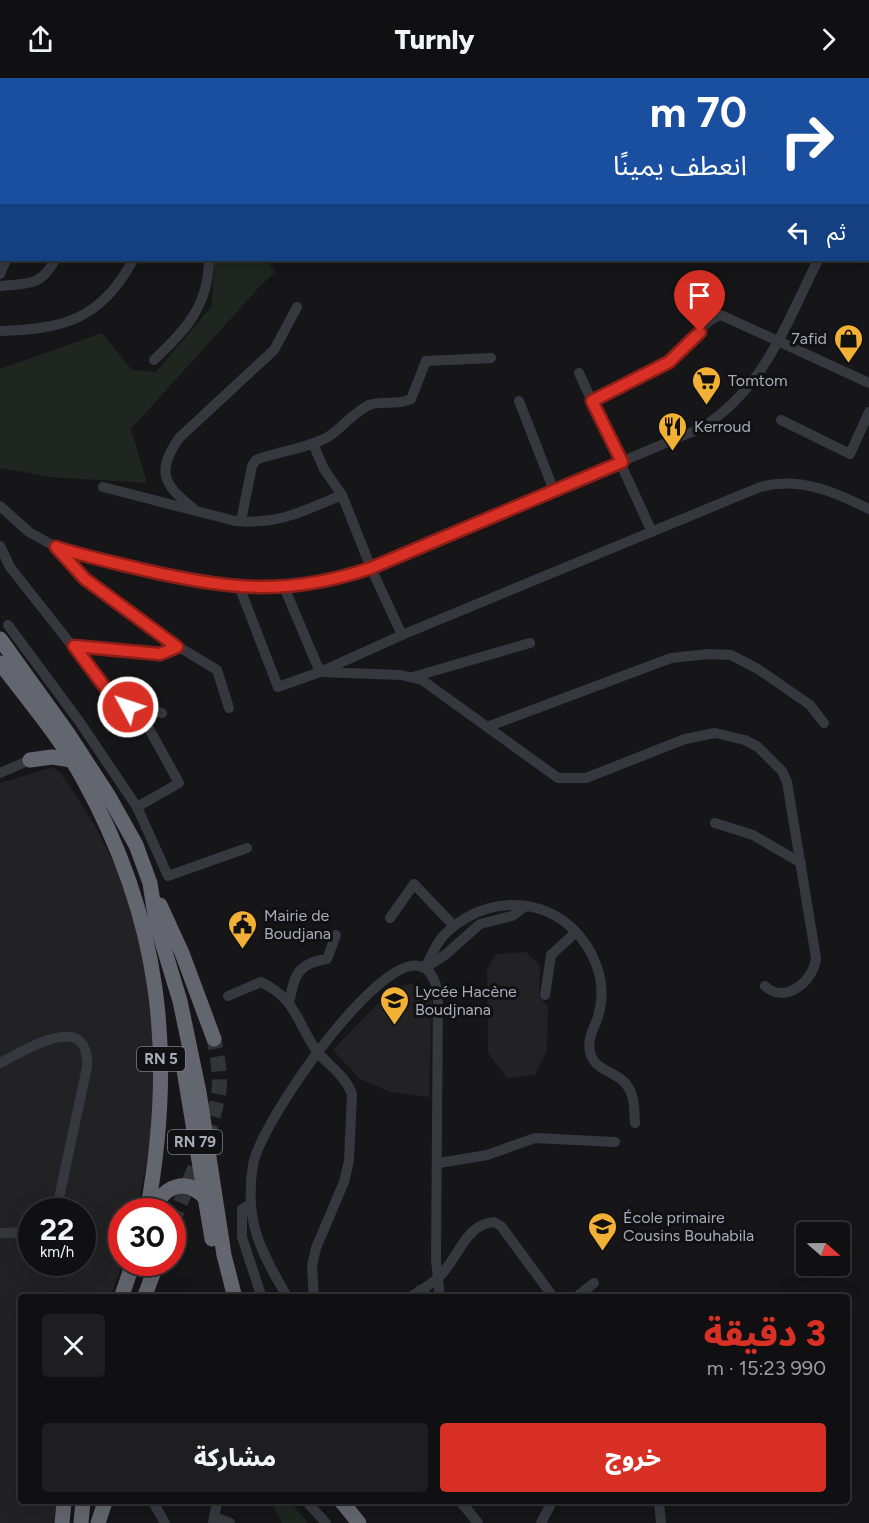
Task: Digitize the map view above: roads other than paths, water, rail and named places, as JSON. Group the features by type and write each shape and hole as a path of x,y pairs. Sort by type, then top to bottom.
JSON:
{"highway":[{"path":"0,639 95,774 136,845 150,883 182,953 214,1039"},
{"name":"RN 5","path":"0,663 72,760 109,827 139,906 159,1019 162,1071 160,1118 151,1198"},
{"path":"30,760 47,748 56,736"},
{"path":"30,760 52,757 72,760"},
{"name":"RN 79","path":"150,883 156,922 171,986 199,1092 218,1214"},
{"name":"RN 79","path":"139,906 171,986 216,1261 226,1294"},
{"path":"160,1198 174,1187 185,1186 199,1191 218,1214 224,1255 234,1294"},
{"path":"122,1294 129,1276"},
{"path":"146,1294 153,1276"},
{"path":"62,1523 64,1504"},
{"path":"81,1523 83,1504"},
{"path":"98,1523 104,1504"},
{"path":"344,1504 359,1523"},
{"path":"352,1504 367,1523"}],"street":[{"path":"0,286 38,281 44,278 54,261"},
{"path":"0,331 42,330 78,318 112,291 132,261"},
{"path":"154,360 186,330 200,306 208,276 209,261"},
{"path":"0,506 29,532 56,547 201,583 284,587 333,581 371,568 622,462 701,428 723,414 750,387 778,341 818,261"},
{"path":"198,511 171,489 165,478 165,466 169,454 179,438 274,350 297,307"},
{"path":"592,401 669,362 690,344 709,321 721,315 869,383"},
{"path":"241,521 252,465 256,460 313,444 375,403 402,404 411,399 426,361 491,358"},
{"path":"579,373 622,462 652,532"},
{"path":"519,401 554,490"},
{"path":"780,420 850,454 869,412"},
{"path":"313,444 324,469 342,495 371,568 402,635"},
{"path":"239,586 278,687 320,672 402,635 772,484 800,483 869,508"},
{"path":"103,487 241,521 278,521 342,495"},
{"path":"0,546 10,567 115,698 142,716 179,783 137,807"},
{"path":"56,547 85,579 177,647 217,670 229,708"},
{"path":"284,587 320,672"},
{"path":"8,625 109,764 137,807 168,876 247,848"},
{"path":"320,672 413,677 530,643"},
{"path":"74,646 160,654 177,647"},
{"path":"487,727 671,658 709,654 731,655 758,669 810,705 824,723"},
{"path":"413,677 431,687 547,772 571,780 606,771 702,733 715,733 745,740 771,758 787,782 815,968 807,981 789,992 775,992 765,986"},
{"path":"115,698 162,713"},
{"path":"0,773 30,760"},
{"path":"95,774 109,764"},
{"path":"715,823 747,832 801,863"},
{"path":"390,918 414,884 454,926"},
{"path":"286,1294 254,1232 251,1203 254,1163 283,1100 318,1052 390,974 408,966 424,968 445,955 480,924 512,916 526,906"},
{"path":"424,968 443,935 454,926 489,908 538,907 561,918 590,948 602,986 601,1005 589,1042 590,1053 596,1064 622,1079 628,1086 633,1101 635,1123"},
{"path":"545,995 551,955 576,932"},
{"path":"289,1004 296,974 313,961 327,959 336,935"},
{"path":"424,968 435,981 438,994 440,1294"},
{"path":"228,996 261,982 289,1004 300,1017 318,1052 348,1084 353,1108 349,1161 344,1182 324,1226 312,1266 314,1294"},
{"path":"0,1063 51,1037 62,1036 80,1043 85,1050 87,1067 59,1198"},
{"path":"439,1163 487,1155 535,1138 615,1142"},
{"path":"251,1203 242,1209 242,1237 261,1294"},
{"path":"414,1294 438,1278 471,1232 479,1226 494,1222 501,1226 551,1294"},
{"path":"0,1233 18,1232"},
{"path":"580,1294 594,1283"},
{"path":"420,1290 425,1294"},
{"path":"154,1504 165,1523"},
{"path":"217,1504 214,1520 230,1523"},
{"path":"309,1504 326,1523"},
{"path":"463,1504 478,1523"},
{"path":"541,1523 551,1504"},
{"path":"659,1504 661,1523"}],"tunnel":[{"path":"182,1198 216,1107 219,1077 214,1039"}],"place":[{"name":"7afid","path":"848,364"},
{"name":"Tomtom","path":"707,406"},
{"name":"Kerroud","path":"673,452"},
{"name":"Mairie de Boudjana","path":"243,950"},
{"name":"Lycée Hacène Boudjnana","path":"394,1026"},
{"name":"École primaire Cousins Bouhabila","path":"602,1252"}]}
